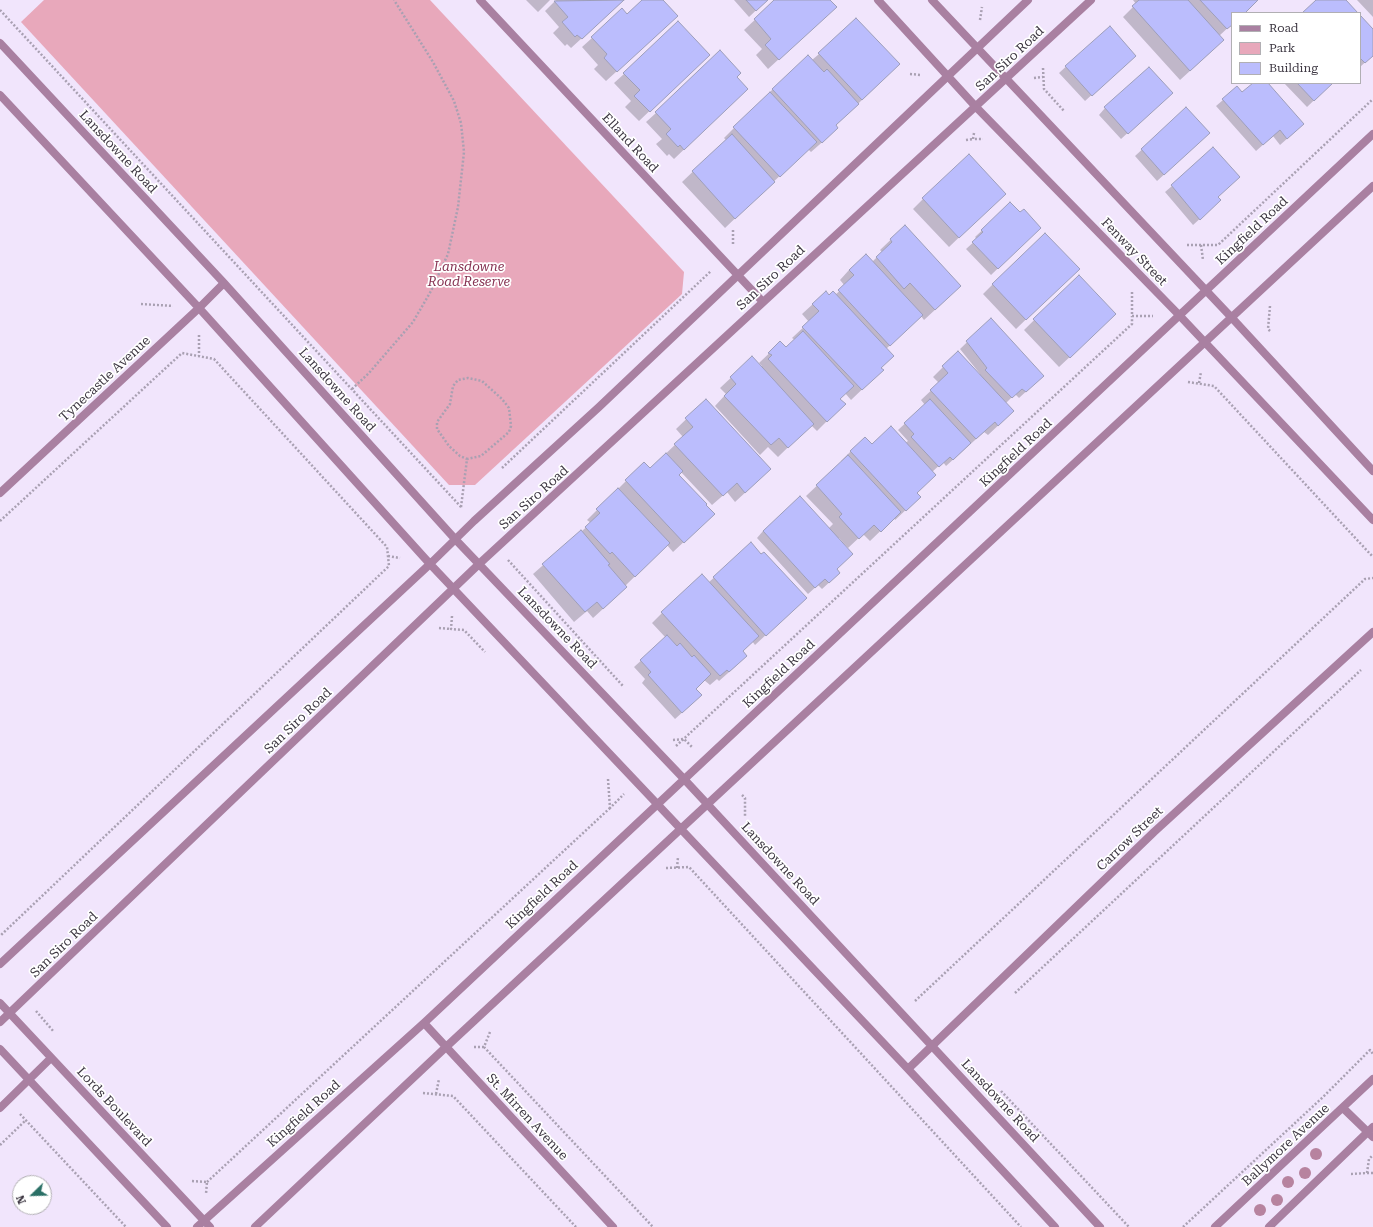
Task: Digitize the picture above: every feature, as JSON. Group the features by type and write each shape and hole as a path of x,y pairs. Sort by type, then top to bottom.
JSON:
{"street":[{"name":"Elland Road","path":"480,0 763,302"},
{"name":"Fenway Street","path":"878,0 976,107 1180,316 1373,520"},
{"name":"Fenway Street","path":"932,0 1005,80 1232,318 1373,471"},
{"name":"San Siro Road","path":"0,964 598,407 1028,0"},
{"name":"San Siro Road","path":"0,1022 479,564 1091,0"},
{"name":"Lansdowne Road","path":"0,43 224,283 455,539 684,779 1100,1227"},
{"path":"0,95 199,308 430,564 908,1068 1055,1227"},
{"name":"Kingfield Road","path":"197,1227 424,1022 1373,134"},
{"path":"255,1227 446,1047 1205,344 1373,186"},
{"name":"Tynecastle Avenue","path":"0,493 224,283"},
{"name":"Carrow Street","path":"908,1068 933,1046 1154,832 1373,632"},
{"name":"Lords Boulevard","path":"0,1003 210,1227"},
{"name":"St. Mirren Avenue","path":"424,1022 613,1227"},
{"path":"0,1049 168,1227"},
{"path":"0,1108 51,1058"},
{"name":"Ballymore Avenue","path":"1215,1227 1343,1108 1371,1085"},
{"path":"1269,1227 1371,1132 1343,1108"}],"path":[{"path":"352,389 370,373 413,322 431,291 448,254 458,207 464,152 461,123 454,101 433,62 394,0"},
{"path":"0,10 474,521"},
{"path":"1043,61 1044,89 1065,112"},
{"path":"1184,245 1218,245 1373,99"},
{"path":"502,469 733,251 733,230"},
{"path":"1270,301 1268,329 1274,334"},
{"path":"668,734 673,740 684,739 1132,324 1132,316"},
{"path":"0,521 182,353 214,358 387,547 389,566 0,936"},
{"path":"468,378 482,381 502,399 509,408 511,426 509,432 481,456 467,459 460,456 449,446 437,429 437,422 450,404 453,386 458,380 468,378"},
{"path":"1184,381 1214,386 1373,557"},
{"path":"461,507 467,459"},
{"path":"461,507 467,502"},
{"path":"497,548 625,688"},
{"path":"915,1001 1365,579 1373,578"},
{"path":"1010,998 1362,670"},
{"path":"684,739 706,759"},
{"path":"730,783 745,798"},
{"path":"746,793 744,815 748,820"},
{"path":"207,1182 610,808"},
{"path":"659,868 689,867 1022,1227"},
{"path":"910,995 920,1006"},
{"path":"491,1029 484,1047 653,1227"},
{"path":"1183,1227 1373,1047"},
{"path":"1370,1050 1373,1054"},
{"path":"1000,1090 1129,1227"},
{"path":"418,1098 424,1093 453,1096 576,1227"},
{"path":"8,1101 126,1227"},
{"path":"0,1145 26,1120"},
{"path":"1367,1173 1373,1173"}],"green space":[{"name":"Lansdowne Road Reserve","path":"44,0 430,0 684,272 682,294 475,485 449,485 21,22"}],"building":[{"path":"624,0 582,39 577,35 575,37 562,22 568,17 554,1"},
{"path":"642,0 663,0 678,16 617,72 604,58 607,54 591,37 622,8 627,14"},
{"path":"746,0 768,0 756,11"},
{"path":"774,0 830,0 837,7 779,60 765,45 771,39 754,19"},
{"path":"1139,0 1188,0 1224,40 1190,71 1132,6"},
{"path":"1200,0 1258,0 1246,12 1231,12 1231,26 1227,29"},
{"path":"1316,0 1346,0 1357,12 1303,12"},
{"path":"1361,16 1373,29 1373,56 1365,63 1361,59"},
{"path":"856,18 900,64 862,100 818,53"},
{"path":"678,21 710,55 650,112 634,96 640,90 623,73"},
{"path":"1110,26 1136,56 1092,96 1065,66"},
{"path":"720,50 741,73 737,77 748,89 684,150 680,145 678,147 666,134 671,129 655,112"},
{"path":"808,55 824,72 827,69 859,104 836,125 838,128 822,143 772,89"},
{"path":"1149,67 1173,93 1128,134 1104,107"},
{"path":"1252,84 1269,84 1304,124 1287,139 1280,130 1263,145 1222,99 1237,86 1242,92"},
{"path":"1298,84 1332,84 1314,101"},
{"path":"770,92 817,142 780,177 733,127"},
{"path":"1186,107 1210,133 1164,175 1141,149"},
{"path":"732,134 775,182 735,219 692,171"},
{"path":"1213,147 1240,177 1218,197 1221,200 1200,220 1171,185"},
{"path":"969,154 1006,194 959,238 922,198"},
{"path":"1010,202 1020,212 1024,209 1041,228 998,269 972,242 983,232 981,230"},
{"path":"905,225 961,286 935,310 910,283 904,289 876,257 892,242 890,239"},
{"path":"1045,233 1080,269 1026,320 992,284"},
{"path":"866,254 923,315 890,346 838,290 854,275 849,270"},
{"path":"1079,275 1116,314 1070,358 1033,319"},
{"path":"826,291 829,295 833,291 894,356 881,368 884,370 862,390 802,327 819,311 812,304"},
{"path":"991,318 1044,376 1026,392 1022,389 1012,398 985,370 987,368 966,341"},
{"path":"803,331 854,386 840,399 846,404 827,422 768,359 772,355 768,353 780,341 786,347"},
{"path":"958,351 1014,411 998,426 995,422 976,439 930,390 948,373 942,366"},
{"path":"752,356 814,424 788,448 779,438 771,445 724,396 736,384 730,377"},
{"path":"706,399 771,469 745,493 737,483 723,496 674,444 693,427 685,418"},
{"path":"930,399 971,443 953,460 950,457 939,467 911,437 914,434 904,423"},
{"path":"891,426 936,475 917,493 921,497 906,511 850,451 865,437 872,444"},
{"path":"666,453 683,471 679,475 715,514 684,543 625,480 644,462 650,468"},
{"path":"848,455 901,512 881,532 874,525 859,539 839,517 842,514 816,485"},
{"path":"618,488 670,543 635,577 612,552 610,554 585,527 600,513 596,509"},
{"path":"800,496 853,554 837,569 840,573 829,583 825,579 815,588 763,531"},
{"path":"581,530 610,564 608,565 627,587 603,609 597,602 585,612 542,564"},
{"path":"751,542 761,554 764,552 807,598 766,636 713,577"},
{"path":"702,574 759,636 743,651 747,656 729,672 727,670 720,676 661,612"},
{"path":"667,635 677,646 680,643 692,657 694,655 711,674 696,689 702,695 682,713 648,675 651,672 640,660"}]}
